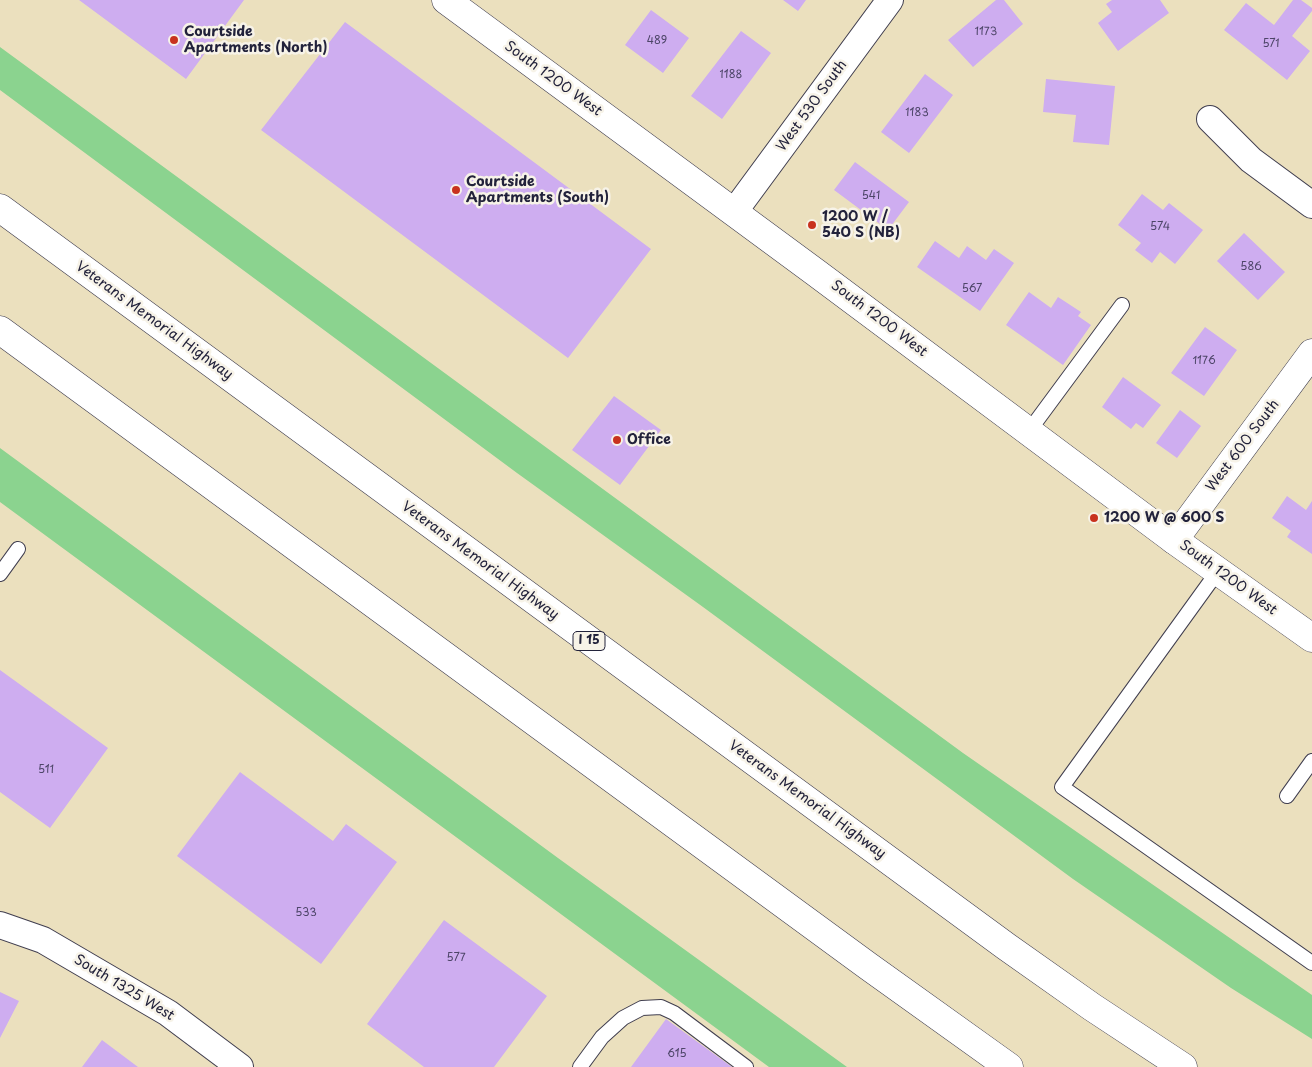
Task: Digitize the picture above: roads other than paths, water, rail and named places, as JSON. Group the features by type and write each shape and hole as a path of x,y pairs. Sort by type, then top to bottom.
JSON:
{"main road":[{"name":"South 1200 West","path":"446,0 1174,540 1312,638"},
{"name":"Veterans Memorial Highway","path":"0,208 1007,947 1092,1007 1183,1067"},
{"path":"0,330 876,972 1009,1067"},
{"name":"West 600 South","path":"1174,540 1312,353"}],"street":[{"name":"West 530 South","path":"734,212 890,0"},
{"path":"1210,119 1251,160 1312,205"},
{"name":"South 1325 West","path":"0,925 43,940 168,1013 240,1067"}],"lane":[{"path":"1029,431 1122,305"},
{"path":"0,574 18,549"},
{"path":"1218,571 1062,787 1312,963"},
{"path":"1287,796 1312,761"},
{"path":"580,1067 602,1037 623,1018 642,1008 661,1007 674,1013 746,1067"}],"place":[{"name":"Courtside Apartments (North)","path":"174,40"},
{"name":"Courtside Apartments (South)","path":"456,190"},
{"name":"1200 W / 540 S (NB)","path":"812,225"},
{"name":"Office","path":"617,440"},
{"name":"1200 W @ 600 S","path":"1094,518"}]}
